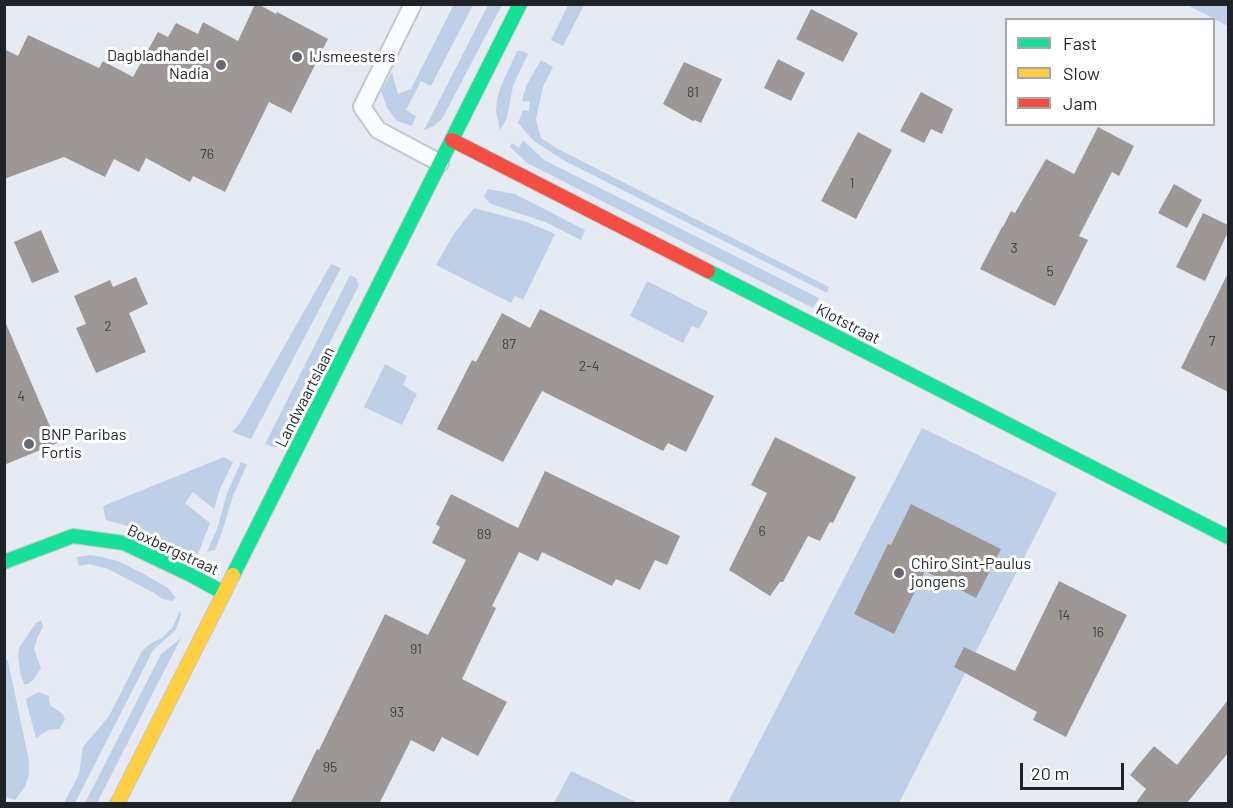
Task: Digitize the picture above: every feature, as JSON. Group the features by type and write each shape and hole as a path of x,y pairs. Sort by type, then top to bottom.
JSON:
{"street":[{"name":"Landwaartslaan","path":"117,804 520,4"},
{"name":"Klotstraat","path":"452,140 1228,537"},
{"name":"Boxbergstraat","path":"4,562 73,536 124,543 224,592"}],"lane":[{"path":"413,4 362,107 378,130 440,163"}],"shaded area":[{"path":"454,4 473,5 431,86 421,81 406,110 416,116 412,126 397,121 387,108 381,91 392,72 398,94 411,89"},
{"path":"488,5 502,5 442,119 434,126 424,130"},
{"path":"568,5 584,5 563,46 551,40"},
{"path":"1187,5 1228,5 1228,26"},
{"path":"517,51 528,54 513,86 507,118 500,130 496,111 497,100"},
{"path":"541,60 553,67 543,87 536,119 541,138 558,149 829,287 827,293 563,160 534,141 518,123 523,110 529,111 530,102 522,101 526,86"},
{"path":"523,140 544,160 819,298 813,308 527,163 510,147 512,143 519,148"},
{"path":"488,189 515,194 585,230 581,240 545,222 491,204 484,197"},
{"path":"474,208 527,222 555,234 523,300 515,296 511,303 436,265 453,235"},
{"path":"331,264 341,268 251,439 232,432 245,415"},
{"path":"350,275 356,278 359,285 277,447 265,444"},
{"path":"647,281 708,312 699,329 692,326 683,343 630,316"},
{"path":"385,364 407,376 403,385 417,394 402,425 364,407"},
{"path":"922,428 1057,493 899,803 727,804"},
{"path":"224,457 233,462 220,489 214,509 193,492 185,503 210,523 198,554 178,552 131,527 106,520 103,506"},
{"path":"241,462 247,465 233,496 222,532 215,550 207,552 217,529 227,493"},
{"path":"90,555 118,561 144,574 168,588 176,598 172,601 162,599 108,569 89,564 79,566 77,557"},
{"path":"180,610 181,616 175,631 153,650 75,803 64,803 79,774 83,747 109,716 142,651 151,643 162,638 173,627"},
{"path":"41,620 43,627 34,649 41,668 33,680 24,684 20,672 19,648 36,623"},
{"path":"181,638 97,803 85,803 161,654"},
{"path":"4,657 8,661 29,761 29,774 25,787 15,800 5,797"},
{"path":"39,692 49,696 51,706 63,714 65,720 59,729 48,730 36,738 26,701 27,698"},
{"path":"571,771 638,803 554,803"}],"building":[{"path":"255,4 276,14 277,12 328,39 291,113 269,102 225,192 193,176 190,182 146,158 139,172 114,159 105,177 64,157 4,179 4,49 18,56 28,35 99,68 103,61 133,77 158,32 168,37 176,23 198,34 203,22 238,41"},
{"path":"811,9 858,33 843,62 796,39"},
{"path":"778,59 805,73 791,101 764,88"},
{"path":"684,62 722,79 701,123 663,104"},
{"path":"921,92 953,109 942,134 931,129 924,143 900,131"},
{"path":"1098,127 1134,146 1119,176 1112,172 1079,236 1088,240 1055,306 980,269 1011,211 1015,213 1046,159 1074,174"},
{"path":"858,132 892,150 856,219 821,201"},
{"path":"1174,184 1202,200 1187,228 1158,213"},
{"path":"1203,213 1228,225 1228,232 1205,281 1176,267"},
{"path":"41,230 59,272 32,283 14,242"},
{"path":"1228,273 1228,392 1181,368"},
{"path":"136,277 148,304 129,313 146,352 96,373 76,328 86,324 74,296 110,280 113,287"},
{"path":"540,309 714,396 686,452 668,443 663,451 542,391 503,462 437,429 472,360 476,362 502,313 530,328"},
{"path":"4,319 57,443 4,465"},
{"path":"775,437 856,477 833,523 830,522 820,541 808,536 783,582 780,582 770,596 729,570 767,493 751,485"},
{"path":"545,471 680,536 667,565 655,560 640,590 616,579 612,586 542,552 538,561 519,552 492,606 496,608 462,679 507,702 478,756 442,737 434,752 411,740 379,804 290,804 385,614 428,635 466,560 432,543 440,527 436,524 451,494 518,528"},
{"name":"Chiro Sint-Paulus jongens","path":"911,504 1001,549 976,598 925,571 894,634 854,614 888,544 891,545"},
{"path":"1059,581 1127,615 1066,737 1033,720 1037,712 954,667 964,647 1015,671"},
{"path":"1228,700 1228,753 1186,804 1135,804 1146,789 1130,775 1154,746 1177,765"}],"traffic: fast":[{"path":"233,575 520,4"},
{"path":"708,271 1228,537"},
{"path":"4,562 73,536 124,543 224,593"}],"traffic: slow":[{"path":"117,804 233,575"}],"traffic: jam":[{"path":"452,140 708,271"}],"place":[{"name":"IJsmeesters","path":"297,57"},
{"name":"Dagbladhandel Nadia","path":"221,65"},
{"name":"BNP Paribas Fortis","path":"29,444"},
{"name":"Chiro Sint-Paulus jongens","path":"899,573"}]}
